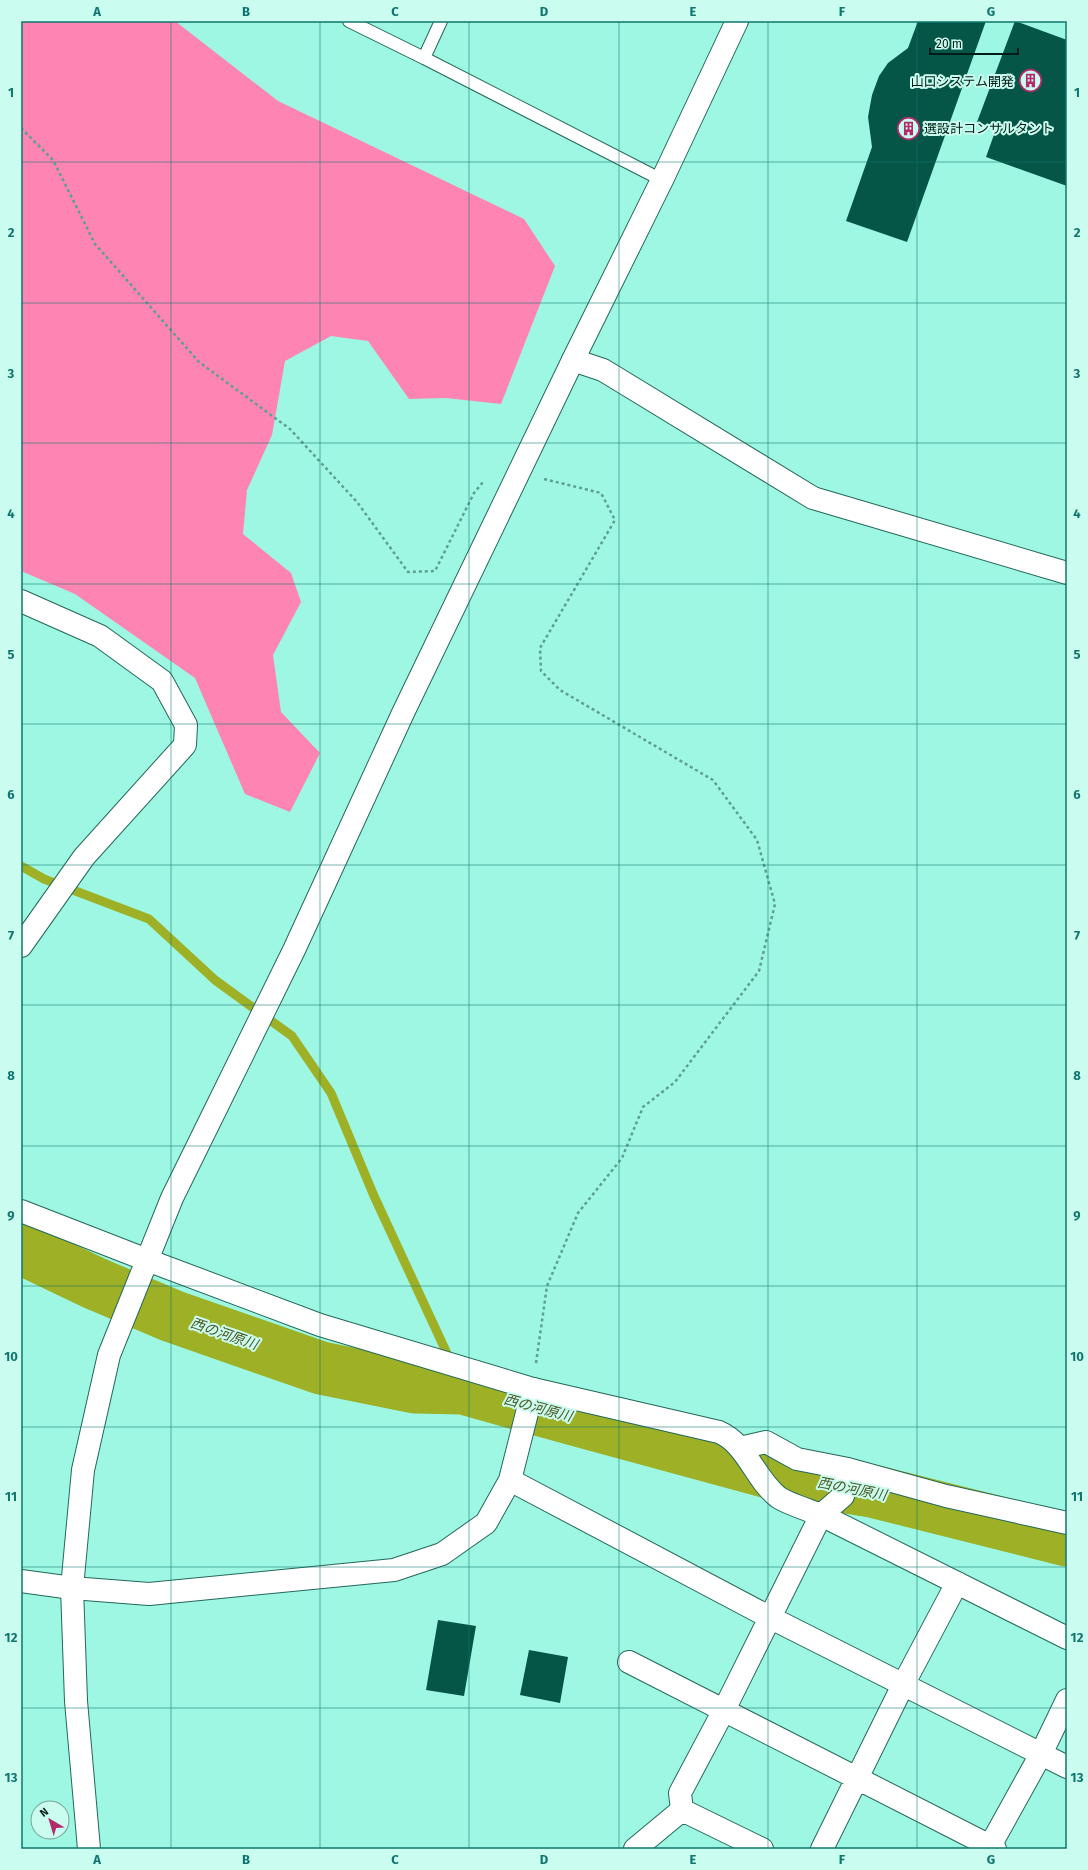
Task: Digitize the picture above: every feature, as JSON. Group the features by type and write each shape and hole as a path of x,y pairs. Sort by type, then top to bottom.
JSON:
{"street":[{"path":"89,1849 76,1701 72,1588 83,1470 109,1355 172,1198 294,950 403,713 573,360 662,180 737,21"},
{"path":"573,360 603,370 813,498 1067,573"},
{"path":"21,601 100,636 162,681 186,725 185,745 84,857 21,946"},
{"path":"21,1211 320,1325 533,1389 719,1432 730,1437 743,1452 758,1476 779,1498 821,1514 1067,1638"},
{"path":"21,1581 72,1588 149,1594 394,1570 442,1554 486,1523 510,1480 533,1389"},
{"path":"743,1452 766,1442 846,1482 946,1496 1067,1523"},
{"path":"510,1480 769,1617 1067,1767"},
{"path":"682,1810 680,1792 724,1710 821,1514 846,1482"},
{"path":"822,1849 903,1685 957,1583"},
{"path":"629,1662 858,1778 991,1848 1041,1754 1067,1700"},
{"path":"635,1849 682,1810"},
{"path":"682,1810 762,1849"}],"lane":[{"path":"350,21 662,180"},
{"path":"424,58 441,21"}],"path":[{"path":"21,128 53,160 95,244 199,362 290,429 357,502 408,572 435,571 474,493 484,481"},
{"path":"519,472 601,493 615,520 540,648 541,671 560,690 713,780 757,840 775,904 759,971 675,1082 643,1107 622,1158 578,1213 547,1286 533,1389"}],"shaded area":[{"path":"21,21 175,21 278,101 524,219 555,266 501,404 446,398 409,399 368,341 331,336 285,361 272,435 247,490 243,534 291,573 301,602 273,655 281,712 320,753 290,812 245,794 195,678 75,594 21,571"}],"building":[{"name":"選設計コンサルタント","path":"918,21 986,21 907,242 846,221 872,147 868,117 872,95 879,76 888,63 908,48"},
{"name":"山口システム開発","path":"1015,21 1067,40 1067,186 986,157 996,129 977,122"},
{"path":"438,1620 476,1626 464,1696 426,1690"},
{"path":"529,1650 568,1657 560,1703 520,1695"}],"waterway":[{"path":"21,866 44,879 149,919 215,980 292,1036 331,1093 374,1196 463,1388"},
{"name":"西の河原川","path":"21,1248 94,1283 172,1316 321,1368 415,1387 463,1388 791,1478 872,1491 1067,1540"}],"place":[{"name":"山口システム開発","path":"1030,81"},
{"name":"選設計コンサルタント","path":"908,128"}]}
